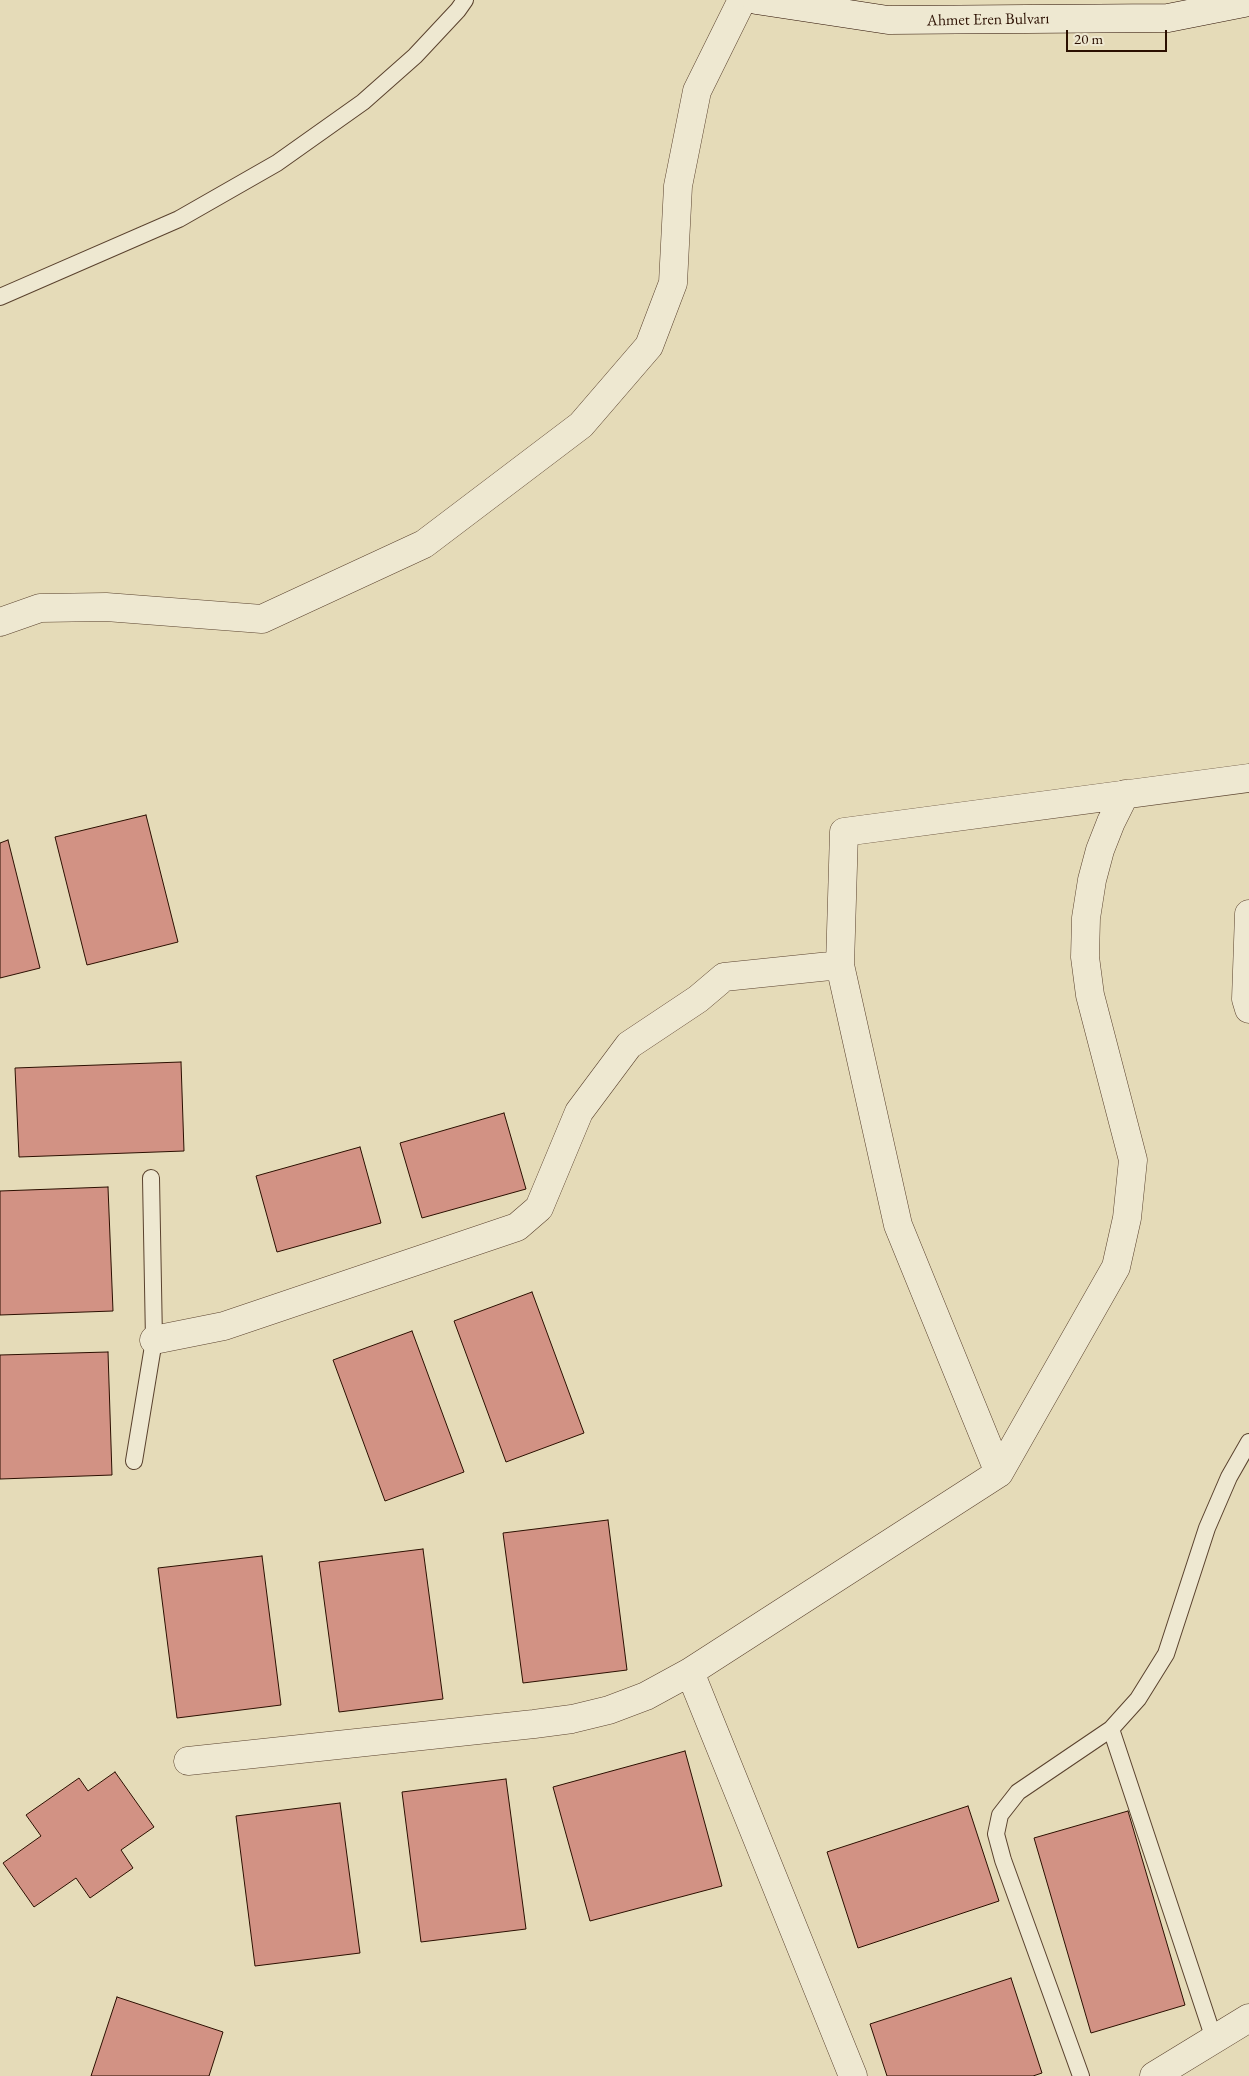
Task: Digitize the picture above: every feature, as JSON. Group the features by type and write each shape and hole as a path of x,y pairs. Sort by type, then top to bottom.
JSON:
{"street":[{"path":"0,622 40,608 106,607 262,619 424,544 581,425 649,346 673,283 678,186 698,91 742,0"},
{"name":"Ahmet Eren Bulvarı","path":"756,0 888,20 1168,18 1249,2"},
{"path":"999,1472 898,1225 840,965 844,832 1249,778"},
{"path":"188,1761 572,1719 609,1710 646,1696 690,1672 999,1472 1116,1267 1127,1218 1134,1160 1090,995 1085,957 1086,918 1092,880 1105,836 1125,794"},
{"path":"1249,914 1246,1000 1249,1009"},
{"path":"154,1340 224,1326 517,1227 539,1208 579,1112 629,1045 698,999 724,977 840,965"},
{"path":"690,1672 853,2076"},
{"path":"1154,2076 1249,2018"}],"lane":[{"path":"0,297 179,219 277,162 363,102 415,56 465,0"},
{"path":"134,1461 154,1340 151,1178"},
{"path":"1081,2076 1023,1918 996,1834 1000,1815 1018,1792 1111,1729 1138,1699 1166,1654 1207,1528 1229,1477 1249,1442"},
{"path":"1111,1729 1214,2039"}],"building":[{"path":"146,815 178,942 87,965 55,837"},
{"path":"8,840 40,968 0,978 0,843"},
{"path":"181,1062 184,1151 19,1157 15,1068"},
{"path":"504,1113 526,1189 422,1218 400,1143"},
{"path":"360,1147 381,1223 277,1252 256,1176"},
{"path":"108,1187 113,1311 0,1315 0,1191"},
{"path":"532,1292 584,1433 506,1462 454,1321"},
{"path":"412,1331 464,1472 385,1501 333,1360"},
{"path":"108,1352 112,1475 0,1479 0,1355"},
{"path":"608,1520 627,1670 523,1683 503,1533"},
{"path":"423,1549 443,1699 339,1712 319,1562"},
{"path":"262,1556 281,1705 177,1718 158,1568"},
{"path":"685,1751 722,1886 590,1921 553,1787"},
{"path":"115,1772 154,1827 121,1850 133,1868 90,1898 76,1878 34,1907 3,1863 41,1836 26,1815 79,1778 88,1791"},
{"path":"506,1779 526,1929 421,1942 402,1792"},
{"path":"340,1803 360,1953 255,1966 236,1816"},
{"path":"968,1806 999,1901 858,1948 827,1852"},
{"path":"1128,1811 1185,2005 1091,2033 1034,1838"},
{"path":"1011,1978 1042,2073 1033,2076 887,2076 870,2024"},
{"path":"117,1997 223,2032 209,2076 91,2076"}]}
